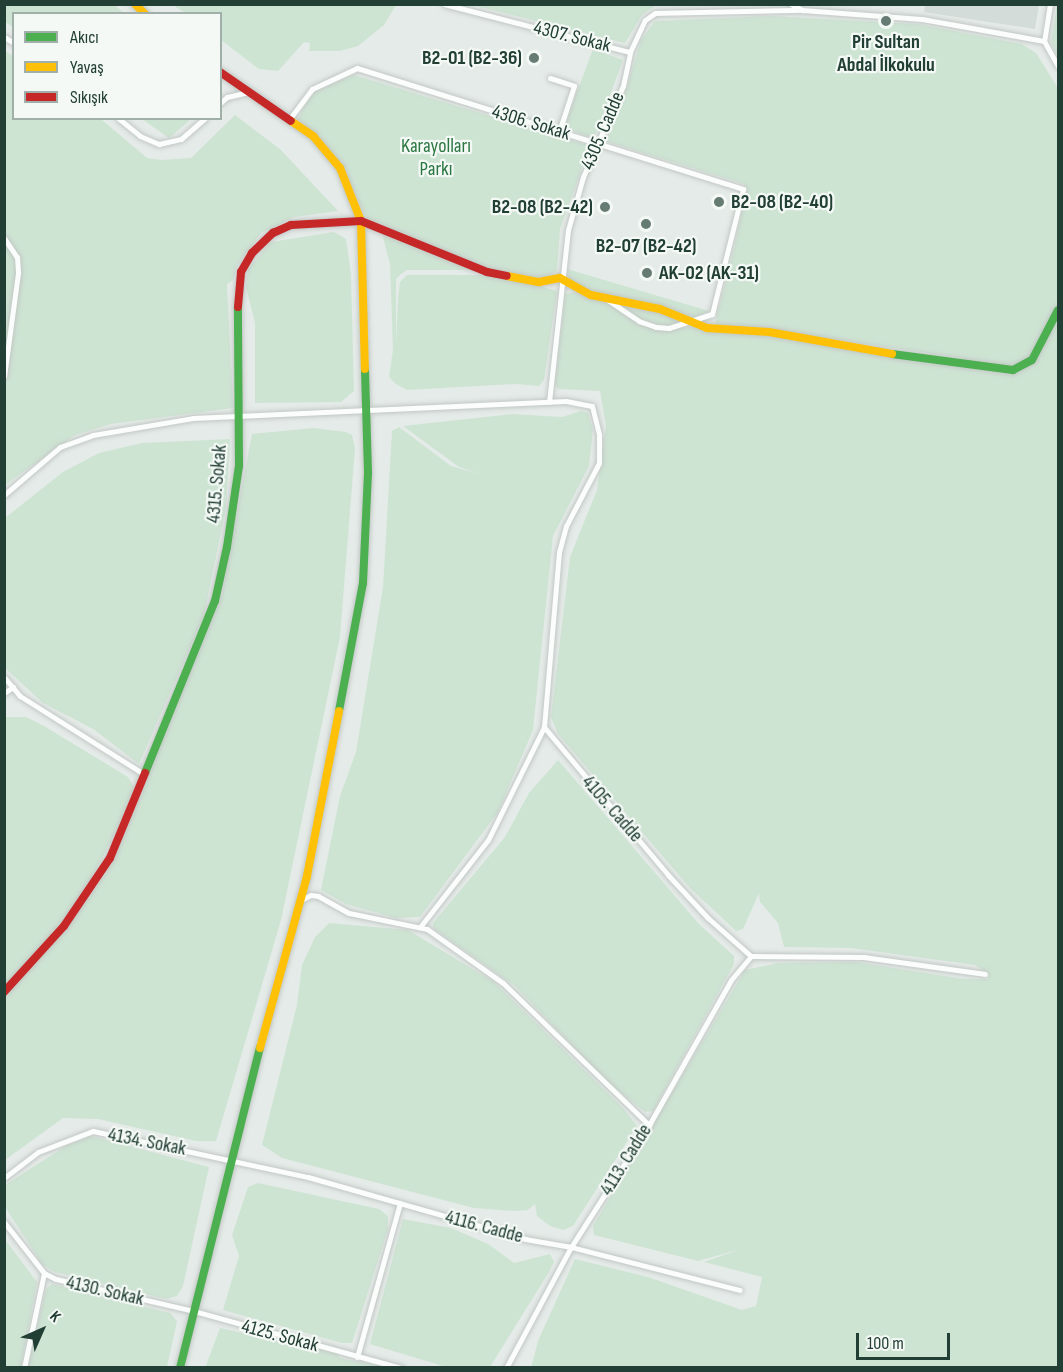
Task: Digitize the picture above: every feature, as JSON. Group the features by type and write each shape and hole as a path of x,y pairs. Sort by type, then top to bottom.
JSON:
{"street":[{"name":"4307. Sokak","path":"444,4 630,52"},
{"path":"791,4 802,10"},
{"path":"1050,4 1044,40 1059,66"},
{"name":"4305. Cadde","path":"549,402 560,278 568,230 598,143 623,86 630,52 638,30 655,13 802,10 922,19 1044,40"},
{"name":"4306. Sokak","path":"291,117 312,89 357,68 559,132 739,185 743,196 718,301 712,314 695,322"},
{"path":"180,1368 230,1159 300,901 363,583 368,472 361,221 340,168 313,136 291,117 248,92 222,73"},
{"path":"550,78 574,86 559,132"},
{"path":"222,101 227,97 248,92"},
{"path":"120,120 140,136 159,144 181,139 203,120"},
{"name":"4315. Sokak","path":"4,992 43,952 93,887 110,858 215,601 227,547 238,466 237,316 241,272 252,253 273,233 291,225 361,221 487,272 539,282 560,278"},
{"path":"4,238 17,257 18,273 4,376"},
{"path":"560,278 577,290 695,322 716,330 769,332 832,346 1012,370 1032,360 1059,310"},
{"path":"602,297 639,321 656,327 669,328 695,322"},
{"path":"4,495 60,447 93,435 238,414 549,402 592,406 599,435 599,463 567,526 559,552 544,727 488,840 420,927"},
{"path":"4,677 20,696 144,774"},
{"path":"4,693 13,687"},
{"name":"4105. Cadde","path":"544,727 668,875 708,918 751,956"},
{"path":"300,901 311,895 318,896 349,913 420,927 503,984 649,1125"},
{"path":"751,956 864,957 985,974"},
{"name":"4113. Cadde","path":"506,1368 571,1247 649,1125 730,980 751,956"},
{"name":"4134. Sokak","path":"4,1178 38,1152 93,1131 230,1159"},
{"name":"4116. Cadde","path":"230,1159 400,1203 525,1239 571,1247 740,1290"},
{"path":"357,1356 400,1203"},
{"name":"4130. Sokak","path":"4,1222 44,1273 85,1287 194,1311"},
{"path":"24,1368 44,1273"},
{"name":"4125. Sokak","path":"194,1311 401,1368"}],"shaded area":[{"path":"925,5 1039,5 1035,29 924,12"}],"green space":[{"path":"656,4 642,15 625,43 472,5"},
{"path":"4,5 114,5 123,12 12,12 12,26 5,22"},
{"path":"173,5 396,5 384,25 358,46 340,51 309,51 310,43 304,42 278,71 259,69 222,41 222,12 184,12"},
{"path":"1058,5 1058,57 1051,42"},
{"path":"772,16 917,24 1022,44 1036,53 1058,88 1058,306 1031,357 1020,367 828,338 719,327 715,323 746,192 744,184 605,141 621,106 641,40 655,21"},
{"path":"593,49 623,60 594,139 564,127"},
{"path":"4,50 12,55 12,120 102,120 147,158 161,160 191,158 235,115 281,150 338,211 294,217 261,233 237,265 233,280 227,284 233,408 111,424 75,435 5,485"},
{"name":"Karayolları Parkı","path":"354,75 590,146 560,229 557,271 541,278 484,268 367,219 337,157 298,119 311,93"},
{"path":"143,120 190,120 169,138"},
{"path":"381,230 476,270 407,270 401,274 396,279 396,343 400,282 407,275 501,275 557,291 544,380 539,386 516,384 407,390 396,384 389,377 393,349 390,264"},
{"path":"334,232 346,239 351,274 354,391 341,402 255,403 255,323 246,287 248,269 271,242"},
{"path":"567,269 709,311 695,317 597,294 569,280"},
{"path":"576,292 608,302 649,327 666,330 696,326 756,333 1015,372 1033,363 1058,312 1058,1367 531,1368 538,1341 575,1259 648,1277 742,1310 756,1306 762,1277 704,1262 738,1250 698,1261 594,1235 593,1226 745,970 779,963 856,962 964,979 988,979 989,974 975,965 851,948 784,947 778,923 760,902 759,893 743,929 736,931 690,888 558,734 551,717 570,557 597,490 606,426 600,391 558,389 555,384 565,294"},
{"path":"613,300 674,315 680,321 664,327 644,322"},
{"path":"581,411 588,413 593,430 589,466 553,536 533,730 498,812 420,917 396,918 346,904 321,890 340,796 356,752 383,587 392,431 399,427 451,466 480,474 459,467 403,426 513,414 562,417"},
{"path":"313,428 346,432 352,435 355,448 340,637 281,920 216,1141 196,1141 98,1119 63,1118 5,1160 5,997 59,936 106,874 119,848 222,595 252,434"},
{"path":"230,439 226,508 204,615 139,764 93,729 43,703 5,668 5,518 63,472 99,453 142,443"},
{"path":"5,717 26,717 44,726 128,777 134,787 118,828 78,903 42,950 5,988"},
{"path":"558,760 699,924 734,956 734,964 653,1111 645,1112 607,1081 515,986 433,928 433,923 505,837 529,793"},
{"path":"329,923 408,930 494,982 623,1108 637,1126 573,1226 563,1230 550,1226 537,1216 535,1204 528,1210 514,1211 474,1208 282,1158 262,1145 297,1005 302,965 315,937"},
{"path":"91,1136 209,1167 183,1286 177,1296 166,1299 55,1272 42,1264 5,1207 5,1185 66,1146"},
{"path":"258,1183 379,1209 388,1216 388,1229 352,1343 342,1343 223,1310 239,1256 232,1235 248,1187"},
{"path":"403,1219 451,1228 488,1244 514,1263 550,1254 554,1262 549,1272 490,1367 446,1367 370,1344"},
{"path":"4,1238 37,1282 21,1367 5,1367"},
{"path":"52,1284 170,1313 177,1321 167,1367 28,1367 46,1289"},
{"path":"220,1328 336,1353 340,1358 386,1367 205,1368"}],"traffic: fast":[{"path":"145,773 215,601 227,547 239,466 238,307"},
{"path":"892,354 1013,370 1032,360 1058,310"},
{"path":"339,711 363,583 368,472 365,369"},
{"path":"180,1368 260,1048"}],"traffic: slow":[{"path":"135,4 143,12"},
{"path":"291,121 313,136 340,168 361,221 365,369"},
{"path":"507,276 539,282 560,278 591,295 660,309 707,328 769,332 892,354"},
{"path":"260,1048 307,876 339,711"}],"traffic: jam":[{"path":"222,73 291,121"},
{"path":"238,307 241,272 252,253 273,233 291,225 361,221 487,272 507,276"},
{"path":"4,992 64,926 110,858 145,773"}],"place":[{"name":"Pir Sultan Abdal İlkokulu","path":"886,21"},
{"name":"B2-01 (B2-36)","path":"534,58"},
{"name":"B2-08 (B2-40)","path":"719,202"},
{"name":"B2-08 (B2-42)","path":"605,207"},
{"name":"B2-07 (B2-42)","path":"646,224"},
{"name":"AK-02 (AK-31)","path":"647,273"}]}
